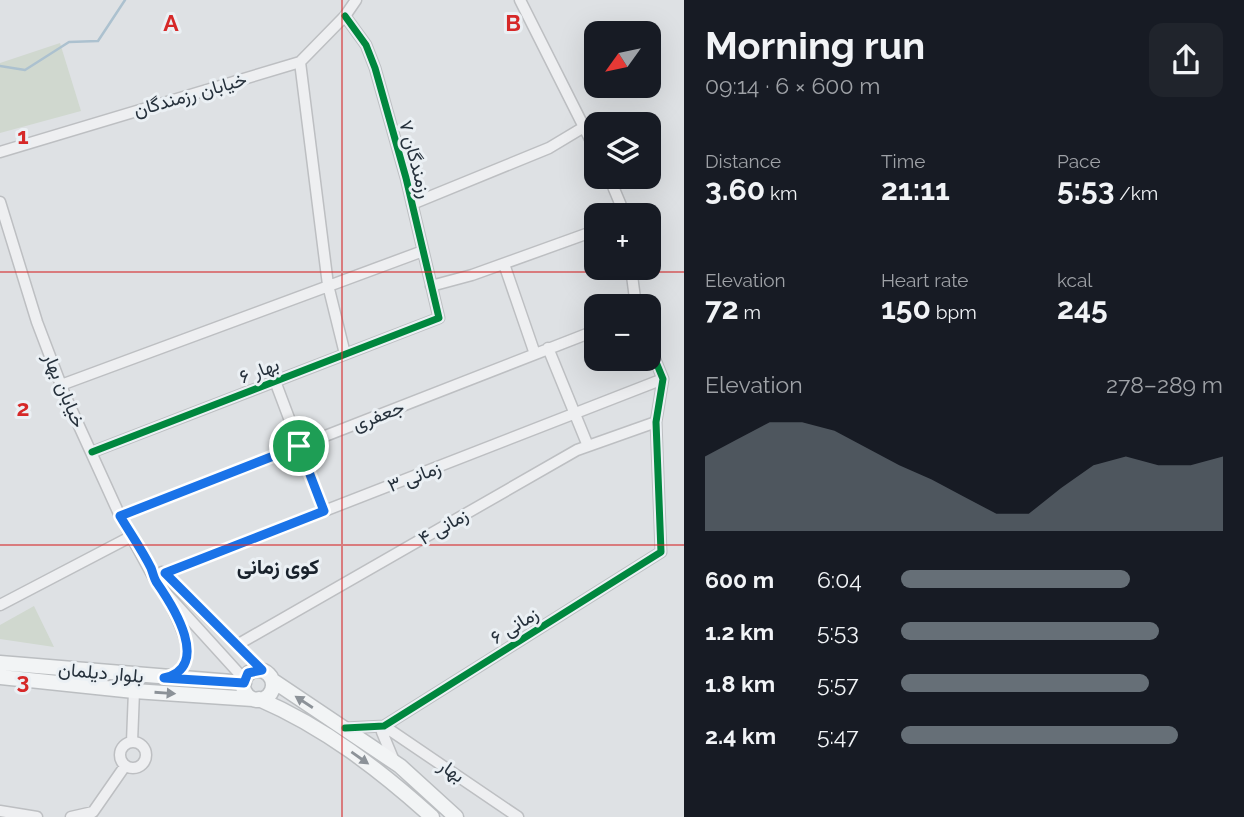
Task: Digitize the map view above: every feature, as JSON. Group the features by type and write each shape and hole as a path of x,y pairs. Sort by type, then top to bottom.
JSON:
{"main road":[{"name":"بلوار دیلمان","path":"0,663 164,678 244,681"},
{"path":"267,675 269,695 256,699 246,692 244,681 251,671 267,675 395,763 456,817"},
{"name":"بلوار دیلمان","path":"0,677 134,691 256,699 292,714 337,742 390,779 432,817"}],"street":[{"name":"خیابان رزمندگان","path":"0,152 300,62 345,16 356,0"},
{"path":"412,204 549,148 584,127 520,0"},
{"name":"رزمندگان ۷","path":"345,16 366,45 375,68 412,204 439,318"},
{"path":"300,62 328,285 345,354"},
{"name":"خیابان بهار","path":"0,202 37,321 61,385 120,516 156,582 244,681"},
{"path":"431,286 504,264 584,235"},
{"path":"61,385 423,251"},
{"path":"504,264 535,354"},
{"name":"بهار ۶","path":"92,453 439,318"},
{"name":"جعفری","path":"120,516 584,335"},
{"path":"548,348 588,446"},
{"path":"656,422 663,379 660,371"},
{"name":"زمانی ۳","path":"165,573 663,379"},
{"path":"275,382 324,511"},
{"name":"زمانی ۴","path":"237,645 588,446 656,422"},
{"name":"زمانی ۶","path":"384,726 661,552 656,422"},
{"path":"0,606 16,595 132,536"},
{"path":"151,569 165,573 267,675"},
{"path":"164,678 181,670 188,649 166,593"},
{"path":"132,742 134,691"},
{"path":"345,728 384,726 382,732 395,763"},
{"name":"بهار","path":"384,726 518,817"},
{"path":"132,742 140,744 145,750 145,759 133,768 125,766 120,760 120,751 132,742"},
{"path":"71,817 94,814 125,766"},
{"path":"0,812 4,817"},
{"path":"0,812 37,817"}],"shaded area":[{"path":"60,43 81,111 0,133 0,63"},
{"path":"34,606 54,647 0,639 0,625"}],"waterway":[{"path":"0,66 25,70 69,42 98,41 125,0"}],"cycle path":[{"path":"92,452 439,318 406,178 375,68 366,45 345,16"},
{"path":"345,728 384,726 661,552 656,422 663,379 660,371"}],"district":[{"name":"کوی زمانی","path":"278,567"}],"route":[{"path":"299,446 324,511 165,573 262,670 248,673 244,683 164,678 181,670 188,654 187,643 166,593 156,582 120,516 299,446"}]}
